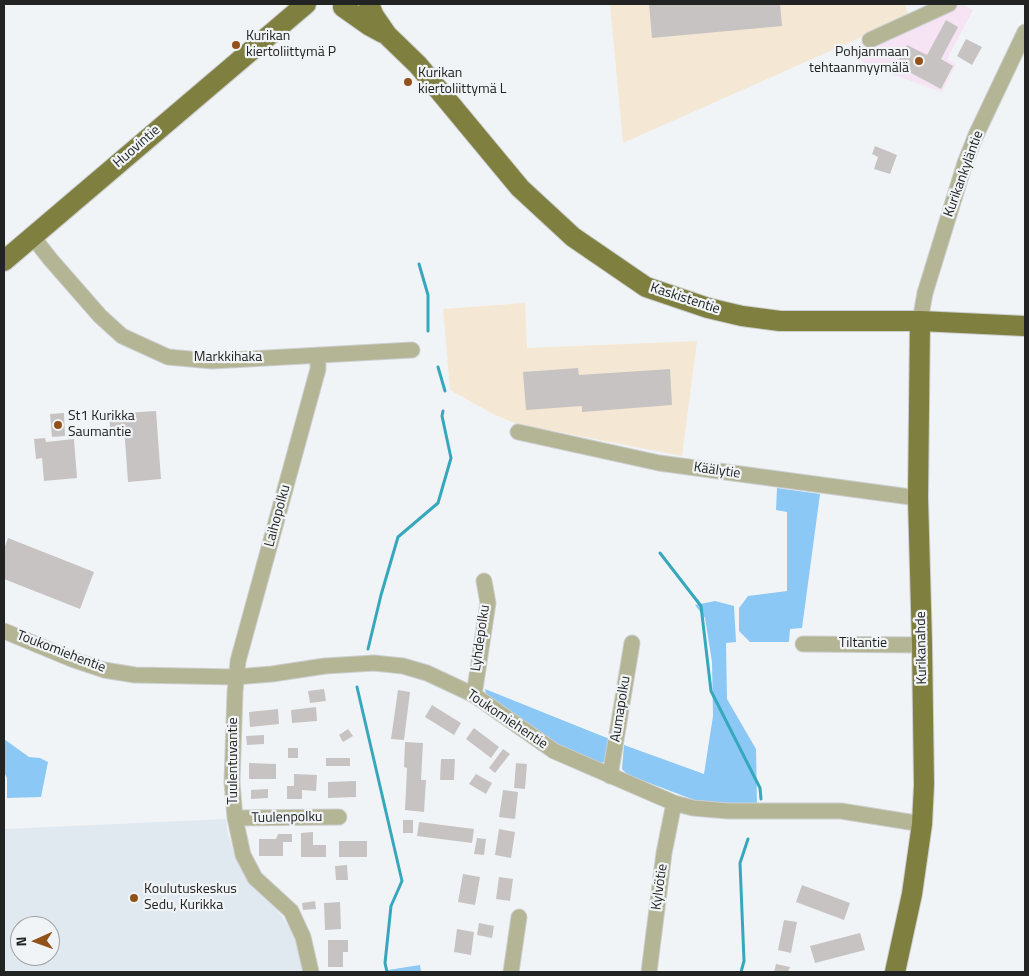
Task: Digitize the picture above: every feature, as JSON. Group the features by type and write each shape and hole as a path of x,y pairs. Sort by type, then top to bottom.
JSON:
{"main road":[{"name":"Huovintie","path":"270,33 293,4"},
{"name":"Huovintie","path":"4,261 306,4"},
{"name":"Kaskistentie","path":"369,4 374,16 388,35 418,65 520,188 573,238 646,287 708,308 742,316 780,321 920,321 1025,326"},
{"name":"Kaskistentie","path":"343,5 370,26 388,35"},
{"name":"Kurikanahde","path":"895,972 912,894 922,824 924,785 918,498 920,321"}],"street":[{"path":"870,40 949,4"},
{"name":"Kurikankyläntie","path":"920,321 927,285 976,135 1025,32"},
{"name":"Markkihaka","path":"32,236 51,260 122,336 168,357 212,361 412,350"},
{"name":"Laihopolku","path":"235,677 318,369 318,355"},
{"name":"Käälytie","path":"518,432 659,463 918,498"},
{"name":"Lyhdepolku","path":"474,695 488,604 484,581"},
{"name":"Toukomiehentie","path":"4,630 74,660 104,670 136,675 235,677 272,674 325,666 374,663 403,666 427,673 474,695 554,751 674,803 693,808 728,811 841,811 922,824"},
{"name":"Aumapolku","path":"610,776 632,643"},
{"name":"Tiltantie","path":"803,644 922,645"},
{"name":"Tuulentuvantie","path":"235,677 232,782 235,818 243,854 255,878 291,911 303,937 311,972"},
{"name":"Kylvötie","path":"648,972 664,853 674,803"},
{"name":"Tuulenpolku","path":"235,818 339,817"},
{"path":"511,972 519,918"}],"shaded area":[{"path":"610,4 905,4 909,16 623,143"},
{"path":"958,4 963,4 973,10 947,59 956,64 942,92 891,74 878,74 860,59 862,37 909,17 910,25"},
{"path":"525,303 527,348 697,341 682,456 517,424 493,414 450,390 443,309"},
{"path":"777,488 820,494 802,628 790,629 789,642 750,642 739,631 739,608 748,596 787,591 787,512 776,510"},
{"path":"715,601 734,606 736,642 726,643 727,699 756,749 757,805 697,801 628,775 622,769 624,745 704,774 713,716 712,662 705,618 695,605"},
{"path":"485,689 612,740 607,759 600,765 556,744 486,696"},
{"path":"4,739 29,757 40,758 48,762 41,797 7,798 7,778 4,772"},
{"name":"Koulutuskeskus Sedu, Kurikka","path":"226,819 228,834 237,862 252,887 277,910 294,933 304,972 4,972 4,829"},
{"path":"420,965 421,972 388,972 388,970"}],"building":[{"path":"649,4 780,4 782,26 652,38"},
{"path":"946,20 958,27 941,59 953,66 941,89 896,65 907,45 927,55"},
{"path":"966,39 982,47 972,65 957,56"},
{"path":"875,146 897,155 890,174 874,169 878,157 872,154"},
{"path":"578,368 579,375 670,369 672,405 582,412 582,406 526,410 523,372"},
{"path":"156,411 161,479 128,482 124,426 110,427 109,414"},
{"path":"64,413 65,436 52,437 50,414"},
{"path":"45,438 46,442 74,439 77,478 44,481 42,458 36,459 34,439"},
{"path":"8,538 94,572 80,609 4,579 4,549"},
{"path":"324,689 326,701 310,703 308,691"},
{"path":"398,690 410,692 404,740 391,739"},
{"path":"432,705 461,723 454,735 425,717"},
{"path":"316,707 317,721 292,723 291,710"},
{"path":"278,709 279,724 250,727 249,712"},
{"path":"474,728 499,747 491,758 466,739"},
{"path":"348,729 353,736 343,742 339,735"},
{"path":"264,735 264,744 247,745 246,736"},
{"path":"405,742 423,743 421,780 426,780 424,812 405,810 407,768 404,767"},
{"path":"288,748 298,748 298,758 288,758"},
{"path":"503,749 510,754 495,773 489,768"},
{"path":"326,758 350,758 350,766 326,766"},
{"path":"441,759 455,759 454,780 440,780"},
{"path":"249,763 276,764 276,779 249,779"},
{"path":"516,763 527,764 525,789 514,788"},
{"path":"294,774 317,775 316,791 302,790 302,799 287,799 287,786 294,786"},
{"path":"476,774 492,783 486,794 469,784"},
{"path":"356,781 356,797 328,798 328,782"},
{"path":"268,789 268,798 251,799 251,790"},
{"path":"503,790 518,792 515,819 499,817"},
{"path":"403,820 413,820 413,833 403,833"},
{"path":"419,822 474,829 472,843 417,836"},
{"path":"499,829 515,832 511,858 495,855"},
{"path":"313,832 313,845 326,845 326,857 301,857 301,833"},
{"path":"278,834 292,834 292,842 283,842 283,856 259,856 259,839 276,839"},
{"path":"477,838 486,839 484,855 474,854"},
{"path":"339,841 367,841 367,857 339,857"},
{"path":"347,865 348,880 336,880 335,866"},
{"path":"463,874 480,877 475,905 458,902"},
{"path":"499,877 513,879 510,901 496,899"},
{"path":"802,885 850,903 844,920 796,902"},
{"path":"315,901 316,909 303,910 302,903"},
{"path":"340,902 341,929 325,930 324,903"},
{"path":"784,920 797,922 791,953 778,950"},
{"path":"479,923 494,926 492,938 477,935"},
{"path":"457,929 474,932 471,955 454,952"},
{"path":"860,933 865,950 815,963 810,946"},
{"path":"328,940 348,940 348,952 343,952 343,967 328,967"},
{"path":"776,964 790,967 788,972 774,972"}],"waterway":[{"path":"419,264 428,295 428,331"},
{"path":"438,367 445,391"},
{"path":"368,649 398,537 438,503 451,458 442,416 443,411"},
{"path":"660,553 701,606 711,691 760,788 761,799"},
{"path":"357,687 402,881 391,906 385,963 387,972"},
{"path":"741,972 744,961 740,863 748,839"}],"place":[{"name":"Kurikan kiertoliittymä P","path":"236,45"},
{"name":"Pohjanmaan tehtaanmyymälä","path":"919,61"},
{"name":"Kurikan kiertoliittymä L","path":"408,82"},
{"name":"St1 Kurikka Saumantie","path":"58,425"},
{"name":"Koulutuskeskus Sedu, Kurikka","path":"134,898"}]}
